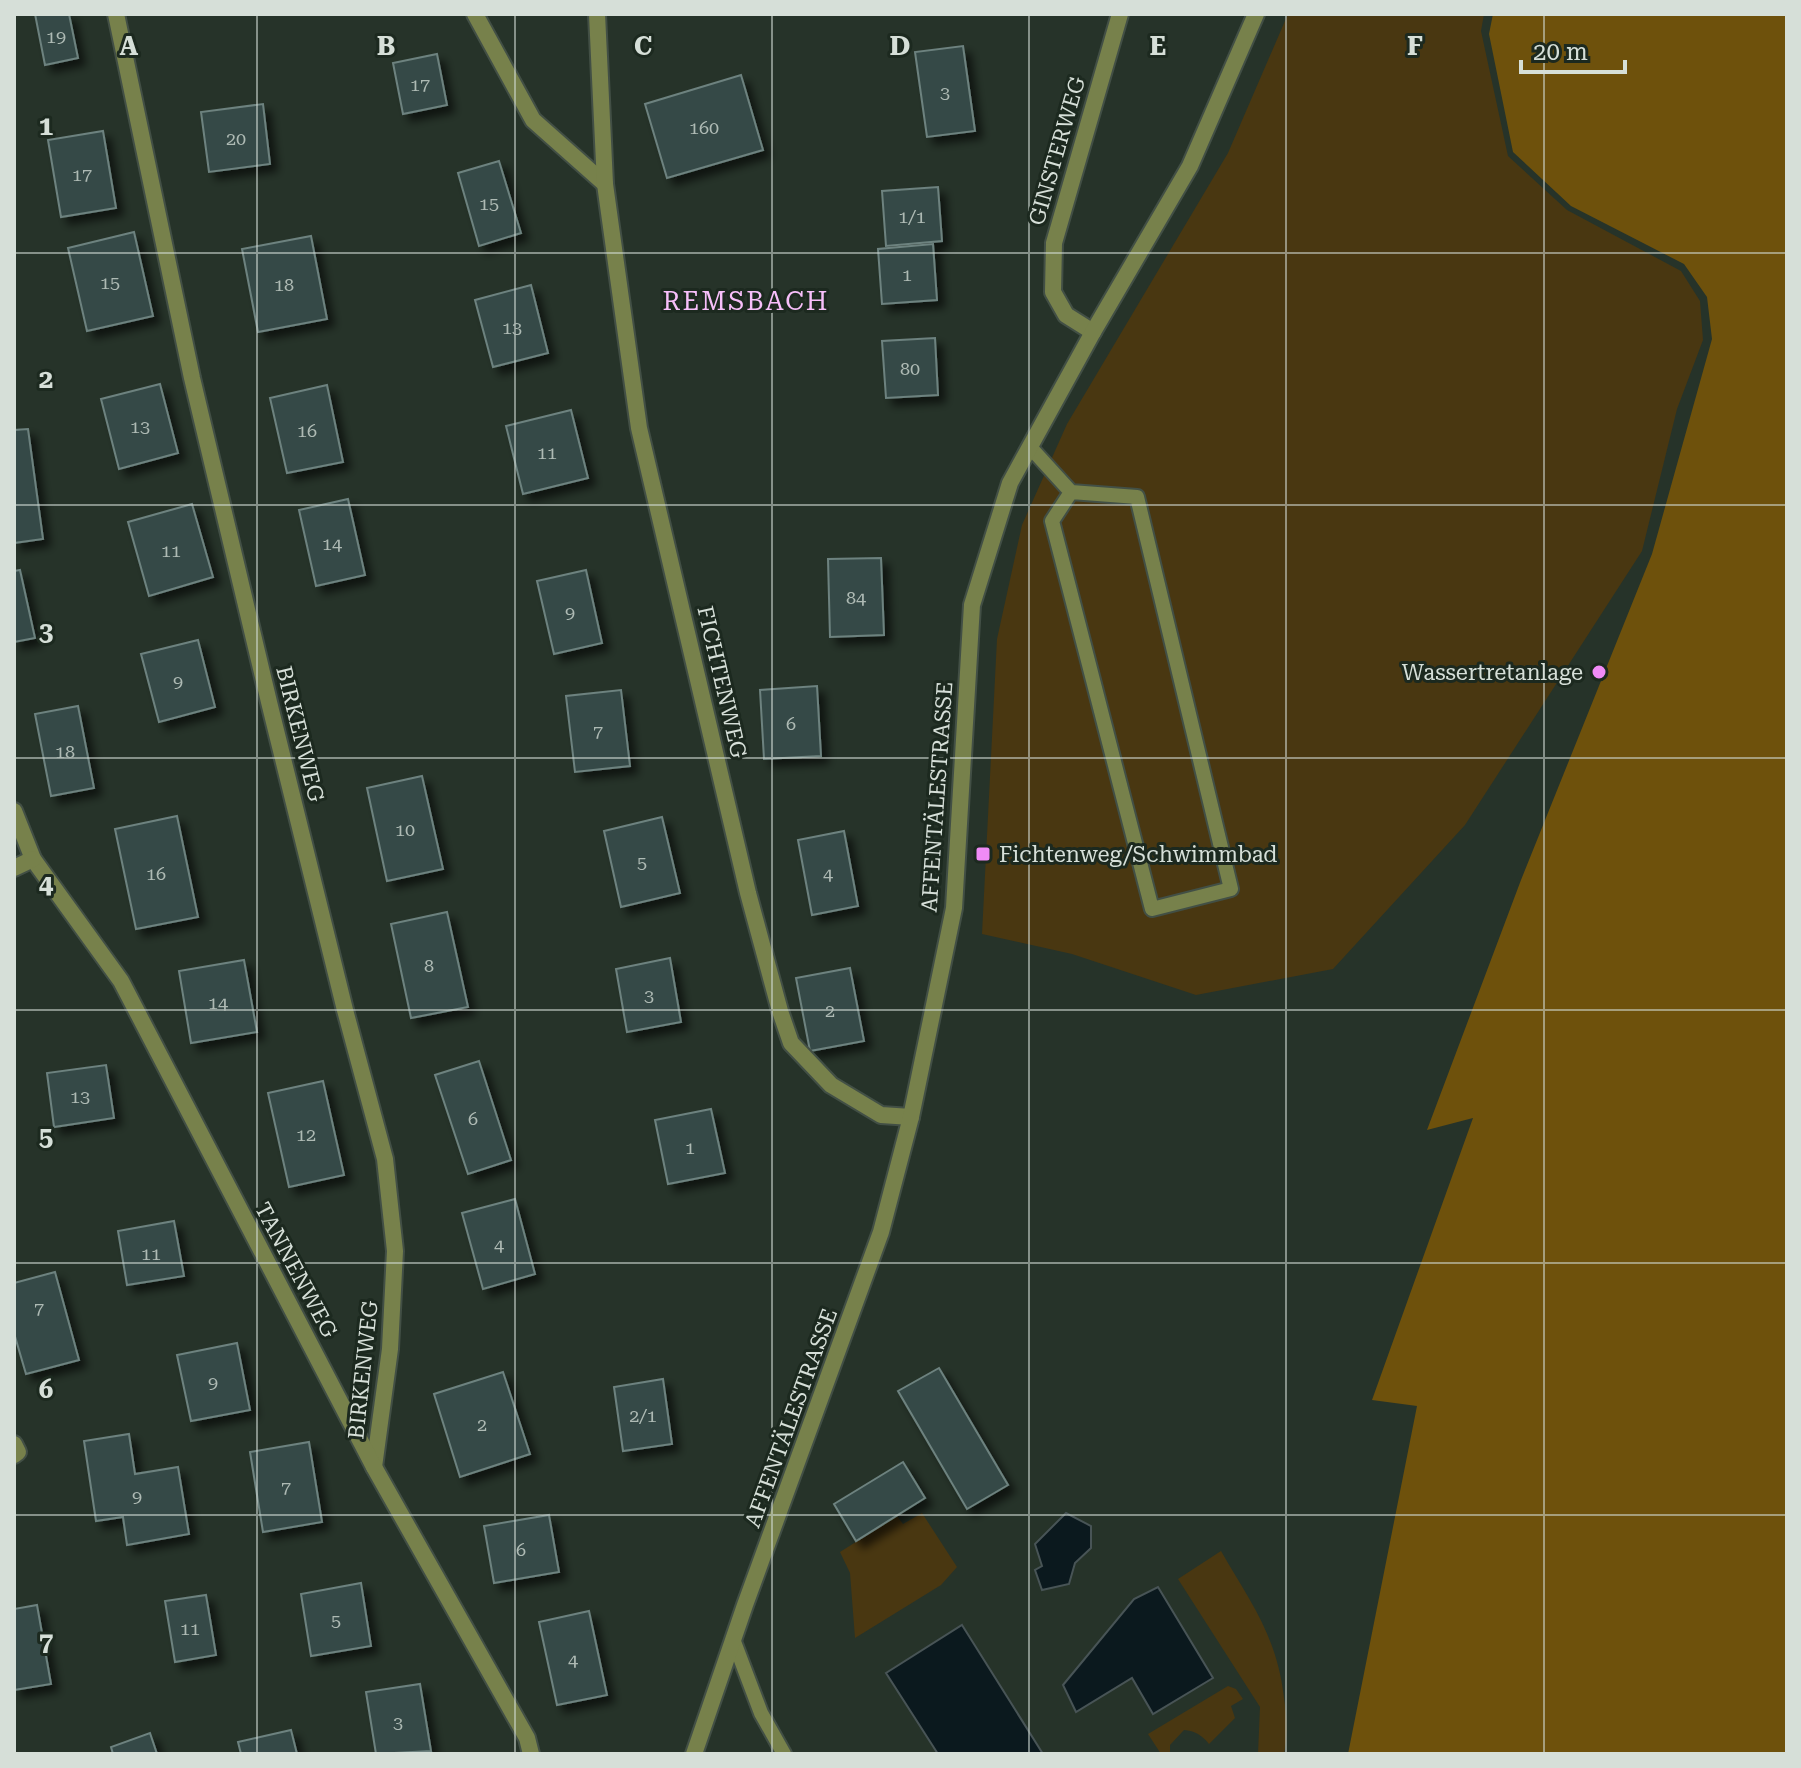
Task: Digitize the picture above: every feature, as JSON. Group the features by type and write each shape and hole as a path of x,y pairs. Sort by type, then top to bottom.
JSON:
{"street":[{"name":"BIRKENWEG","path":"116,14 203,424 299,825 385,1159 395,1251 390,1349 374,1467"},
{"path":"475,14 533,120 605,184"},
{"name":"FICHTENWEG","path":"597,14 605,184 639,428 748,893 780,1011 791,1043 831,1085 881,1115 911,1117"},
{"name":"GINSTERWEG","path":"1093,332 1066,315 1053,292 1054,243 1120,14"},
{"name":"AFFENTÄLESTRASSE","path":"694,1754 881,1232 911,1117 954,908 972,605 1010,483 1190,166 1256,14"},
{"name":"TANNENWEG","path":"14,811 33,859 121,981 374,1467 527,1738 531,1754"},
{"path":"14,868 33,859"},
{"path":"14,1444 18,1452 14,1455"}],"lane":[{"path":"1030,447 1071,492 1137,497 1231,889 1152,909 1052,521 1071,492"},
{"path":"733,1639 761,1713 784,1754"}],"shaded area":[{"path":"1288,14 1484,14 1481,31 1508,156 1567,210 1681,271 1700,301 1703,340 1677,409 1642,551 1465,825 1333,969 1196,995 1072,954 982,934 997,639 1022,525 1067,424 1228,153"},
{"path":"1493,14 1787,14 1787,1754 1348,1754 1417,1406 1372,1400 1473,1118 1427,1130 1521,880 1652,554 1712,339 1707,297 1684,264 1571,206 1513,152 1489,34"},
{"path":"922,1513 957,1567 941,1585 855,1638 850,1573 840,1552 897,1516 903,1524"},
{"path":"1066,1513 1091,1526 1091,1548 1075,1563 1069,1584 1042,1590 1035,1570 1042,1566 1035,1544"},
{"path":"1221,1551 1261,1621 1275,1656 1286,1712 1284,1754 1258,1754 1260,1707 1178,1579"},
{"path":"1158,1587 1213,1678 1153,1714 1132,1678 1076,1712 1063,1685 1134,1599"},
{"path":"962,1625 1043,1754 938,1754 886,1673"},
{"path":"1228,1686 1236,1689 1243,1699 1231,1706 1235,1718 1209,1744 1198,1734 1184,1730 1170,1745 1170,1754 1161,1754 1148,1734"}],"building":[{"path":"35,14 69,14 78,58 45,65"},
{"path":"963,46 975,131 927,137 915,52"},
{"path":"437,54 447,105 403,114 393,63"},
{"path":"741,75 763,150 667,178 645,104"},
{"path":"263,104 270,164 209,172 201,112"},
{"path":"103,131 116,208 61,217 48,140"},
{"path":"499,161 521,233 479,246 458,173"},
{"path":"938,187 942,241 886,246 882,191"},
{"path":"134,232 153,316 87,331 68,248"},
{"path":"311,236 327,319 258,332 242,249"},
{"path":"933,244 937,300 882,304 878,249"},
{"path":"531,285 548,353 493,367 475,300"},
{"path":"935,338 938,395 886,398 882,341"},
{"path":"160,384 178,453 119,469 101,399"},
{"path":"327,385 343,462 287,473 270,398"},
{"path":"571,410 588,478 523,494 506,426"},
{"path":"28,429 43,539 14,543 14,430"},
{"path":"348,499 365,575 316,586 299,510"},
{"path":"192,504 213,577 149,596 128,522"},
{"path":"881,558 884,635 830,637 828,559"},
{"path":"20,570 35,638 14,642 14,571"},
{"path":"586,570 602,643 554,654 537,581"},
{"path":"198,640 215,707 159,722 141,654"},
{"path":"817,686 821,756 764,759 760,690"},
{"path":"621,690 630,766 575,772 566,696"},
{"path":"78,706 94,788 51,796 35,714"},
{"path":"422,776 443,869 387,881 367,788"},
{"path":"177,816 198,917 136,929 115,829"},
{"path":"662,817 680,893 621,907 604,831"},
{"path":"844,831 858,906 812,915 798,840"},
{"path":"447,912 468,1007 411,1018 391,924"},
{"path":"670,958 681,1022 627,1032 616,969"},
{"path":"244,960 257,1032 191,1043 179,971"},
{"path":"850,968 864,1041 810,1051 796,978"},
{"path":"479,1061 511,1160 468,1174 435,1075"},
{"path":"106,1065 114,1118 54,1127 47,1073"},
{"path":"323,1081 344,1175 289,1187 268,1093"},
{"path":"711,1109 725,1173 668,1184 655,1120"},
{"path":"515,1199 535,1274 483,1289 462,1213"},
{"path":"174,1221 184,1276 127,1285 118,1231"},
{"path":"55,1272 79,1360 26,1374 14,1333 14,1283"},
{"path":"237,1343 250,1410 191,1421 177,1355"},
{"path":"939,1368 1008,1485 967,1509 898,1391"},
{"path":"503,1372 530,1454 460,1477 434,1394"},
{"path":"663,1379 672,1444 623,1451 614,1387"},
{"path":"129,1434 135,1474 178,1467 189,1534 127,1545 123,1517 96,1521 84,1441"},
{"path":"309,1442 322,1522 263,1532 250,1452"},
{"path":"903,1462 925,1498 856,1541 834,1504"},
{"path":"549,1515 559,1572 494,1583 484,1526"},
{"path":"361,1583 371,1646 311,1656 301,1594"},
{"path":"206,1595 216,1655 175,1662 165,1601"},
{"path":"37,1605 51,1684 14,1690 14,1609"},
{"path":"589,1611 607,1695 557,1705 539,1622"},
{"path":"420,1684 431,1751 376,1754 366,1692"},
{"path":"291,1730 297,1754 241,1754 238,1742"},
{"path":"150,1733 157,1754 113,1754 111,1747"}],"place":[{"name":"Wassertretanlage","path":"1599,672"},
{"name":"Fichtenweg/Schwimmbad","path":"983,854"}],"district":[{"name":"REMSBACH","path":"746,301"}]}
